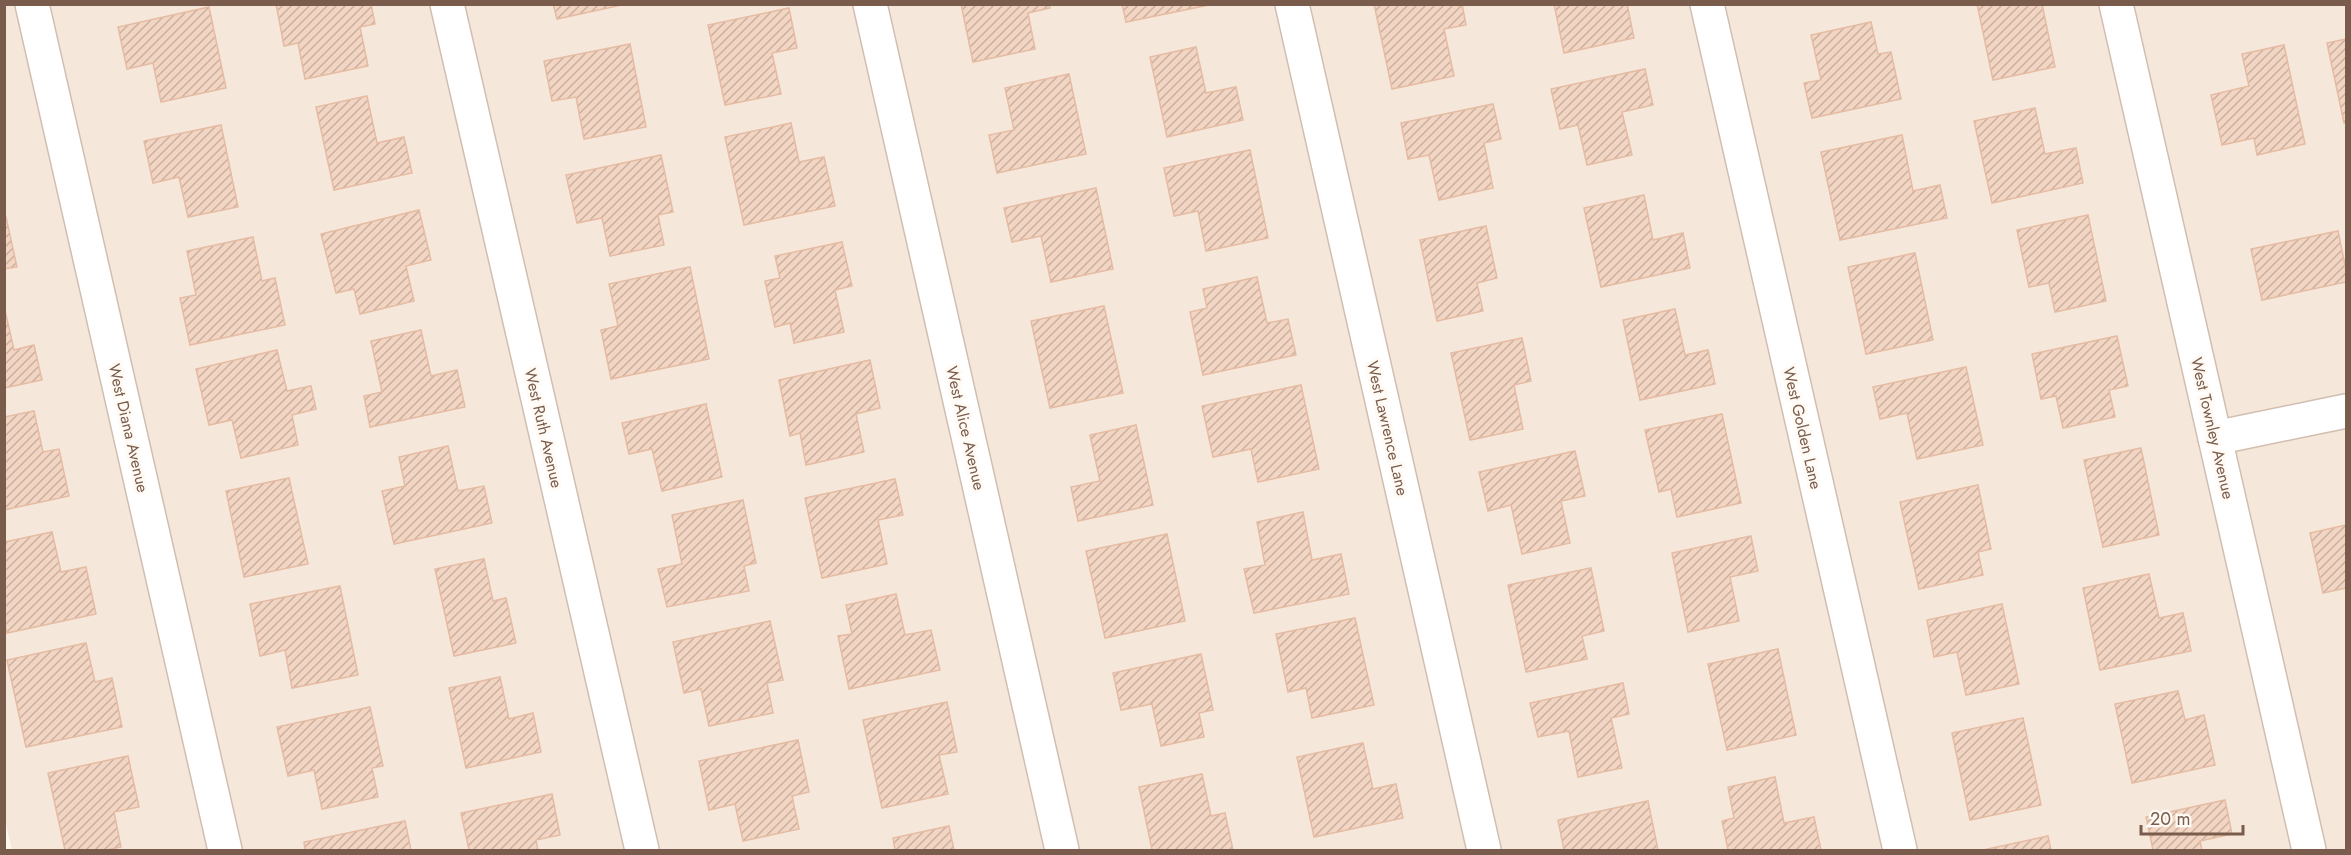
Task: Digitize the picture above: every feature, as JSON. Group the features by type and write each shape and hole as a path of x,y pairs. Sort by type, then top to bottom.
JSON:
{"street":[{"name":"West Diana Avenue","path":"32,4 225,850"},
{"name":"West Ruth Avenue","path":"447,4 642,850"},
{"name":"West Alice Avenue","path":"870,4 1062,850"},
{"name":"West Lawrence Lane","path":"1292,4 1484,850"},
{"name":"West Golden Lane","path":"1707,4 1900,850"},
{"name":"West Townley Avenue","path":"2117,5 2309,850"},
{"path":"2215,438 2346,411"}],"shaded area":[{"path":"4,5 2346,5 2346,850 12,850 4,816"}],"building":[{"path":"276,4 371,4 375,24 360,27 368,66 305,79 298,43 284,46"},
{"path":"553,4 622,4 622,5 557,19"},
{"path":"961,4 1049,4 1050,8 1028,13 1035,49 973,62"},
{"path":"1122,4 1214,4 1126,22"},
{"path":"1374,4 1462,4 1466,25 1444,29 1454,76 1392,89"},
{"path":"1554,4 1627,4 1634,38 1564,53"},
{"path":"1977,4 2042,4 2055,67 1993,80"},
{"path":"209,7 226,88 161,102 153,63 127,69 118,27"},
{"path":"789,8 797,48 772,53 781,94 725,105 708,25"},
{"path":"1871,22 1878,54 1891,52 1901,99 1812,118 1804,83 1821,80 1811,35"},
{"path":"2346,39 2346,122 2344,123 2327,43"},
{"path":"630,44 646,127 584,139 576,97 552,101 544,61"},
{"path":"2284,45 2305,144 2257,155 2254,138 2222,145 2211,95 2249,86 2242,54"},
{"path":"1196,47 1206,93 1236,87 1243,120 1167,137 1150,57"},
{"path":"1645,69 1653,105 1622,112 1632,155 1587,165 1578,125 1560,129 1551,89"},
{"path":"1069,74 1086,154 997,173 989,135 1014,130 1005,88"},
{"path":"367,96 377,143 404,137 412,173 334,190 316,107"},
{"path":"1493,104 1501,139 1484,143 1493,188 1439,200 1429,155 1408,159 1401,123"},
{"path":"2035,108 2045,154 2076,148 2083,183 1992,203 1974,121"},
{"path":"791,123 799,162 824,157 835,206 744,225 725,137"},
{"path":"221,125 238,207 188,217 179,177 153,183 144,141"},
{"path":"1902,135 1913,191 1940,185 1947,218 1840,240 1821,152"},
{"path":"1250,150 1268,238 1206,251 1198,211 1174,216 1164,168"},
{"path":"661,155 673,212 658,215 664,245 610,256 602,218 577,223 566,175"},
{"path":"1096,188 1113,269 1051,282 1041,236 1012,242 1004,208"},
{"path":"1644,195 1653,240 1683,233 1690,268 1601,287 1584,208"},
{"path":"419,210 431,260 406,266 414,301 360,314 354,289 336,293 321,234"},
{"path":"2088,215 2106,301 2055,312 2049,283 2029,287 2017,230"},
{"path":"4,217 6,217 17,267 4,269"},
{"path":"1486,226 1497,278 1477,283 1483,311 1437,321 1420,240"},
{"path":"2338,231 2346,270 2346,282 2262,300 2251,249"},
{"path":"253,237 262,281 275,278 285,325 190,345 180,298 196,295 187,251"},
{"path":"842,242 852,286 835,290 844,332 794,343 790,323 775,327 765,281 780,278 775,256"},
{"path":"1915,253 1933,340 1866,354 1848,267"},
{"path":"690,267 709,359 611,379 601,330 618,326 609,284"},
{"path":"1257,277 1267,323 1288,319 1296,355 1203,375 1190,312 1207,308 1203,289"},
{"path":"4,306 14,350 34,345 42,380 4,388"},
{"path":"1104,306 1123,393 1050,408 1031,321"},
{"path":"1675,309 1685,355 1708,350 1715,384 1640,400 1623,320"},
{"path":"421,330 431,376 457,370 465,407 370,427 364,396 382,392 371,341"},
{"path":"2117,336 2128,386 2109,390 2115,417 2063,428 2056,396 2041,399 2032,354"},
{"path":"1522,338 1531,381 1514,385 1523,429 1470,440 1451,353"},
{"path":"277,350 287,391 311,386 316,409 292,415 298,445 241,458 232,420 209,425 196,369"},
{"path":"870,360 880,408 856,414 864,452 806,465 800,433 790,436 779,380"},
{"path":"1966,367 1983,445 1917,459 1907,413 1880,419 1873,387"},
{"path":"1301,385 1319,469 1258,482 1251,449 1213,457 1202,406"},
{"path":"706,404 722,477 662,491 652,449 629,454 622,423"},
{"path":"34,411 43,452 59,449 69,496 4,510 4,417"},
{"path":"1722,414 1741,503 1677,517 1671,489 1659,492 1645,430"},
{"path":"1136,425 1153,505 1078,521 1071,487 1100,481 1090,435"},
{"path":"448,446 458,491 484,486 492,523 394,544 382,491 405,486 399,457"},
{"path":"2141,448 2159,535 2103,547 2084,460"},
{"path":"1575,451 1585,496 1561,501 1570,543 1522,554 1511,505 1488,511 1479,472"},
{"path":"289,478 308,564 244,577 226,491"},
{"path":"895,479 903,515 878,520 887,564 822,578 805,498"},
{"path":"1978,485 1991,549 1978,552 1983,575 1919,589 1900,502"},
{"path":"743,500 756,563 744,566 749,591 667,607 658,569 682,564 672,515"},
{"path":"1303,512 1312,560 1341,554 1349,594 1254,613 1244,569 1265,565 1257,522"},
{"path":"2346,525 2346,588 2323,593 2310,533"},
{"path":"52,532 61,572 86,567 96,614 7,633 4,622 4,542"},
{"path":"1167,534 1185,621 1105,638 1086,551"},
{"path":"1751,536 1758,571 1730,577 1739,621 1688,632 1672,553"},
{"path":"484,559 493,601 506,598 516,643 454,656 435,569"},
{"path":"1591,568 1604,631 1582,636 1587,659 1526,672 1508,585"},
{"path":"2149,574 2159,618 2183,613 2191,651 2100,670 2083,588"},
{"path":"340,586 358,675 292,688 285,650 260,656 250,604"},
{"path":"896,594 905,635 931,630 940,670 849,689 838,636 852,634 846,605"},
{"path":"2002,604 2019,684 1966,695 1957,652 1934,657 1927,620"},
{"path":"1355,618 1374,705 1312,718 1306,688 1288,692 1276,634"},
{"path":"770,621 783,680 767,683 773,713 709,726 701,689 684,693 673,642"},
{"path":"86,643 95,682 112,678 122,727 26,747 7,660"},
{"path":"1778,649 1796,735 1727,750 1708,664"},
{"path":"1201,654 1213,710 1199,713 1204,737 1161,746 1152,704 1121,710 1113,673"},
{"path":"500,677 509,719 533,713 541,752 466,768 449,688"},
{"path":"1623,683 1629,714 1611,718 1622,768 1578,777 1569,731 1538,737 1530,703"},
{"path":"2178,691 2185,720 2204,715 2215,765 2132,783 2115,704"},
{"path":"947,702 957,752 939,755 948,794 882,808 863,720"},
{"path":"370,707 383,766 372,768 378,797 322,809 314,770 288,776 277,727"},
{"path":"2023,718 2041,805 1970,820 1952,733"},
{"path":"798,740 809,792 792,796 799,829 743,841 735,804 709,810 699,761"},
{"path":"1363,743 1373,789 1396,784 1403,818 1314,837 1297,757"},
{"path":"128,756 139,807 114,812 121,847 107,850 65,850 48,773"},
{"path":"1202,774 1211,816 1225,813 1233,850 1152,850 1139,787"},
{"path":"1775,777 1784,823 1814,817 1821,850 1728,850 1722,821 1734,818 1728,787"},
{"path":"552,794 560,835 536,840 538,850 469,850 461,813"},
{"path":"2225,800 2232,834 2200,841 2202,850 2153,850 2146,817"},
{"path":"1648,801 1658,850 1564,850 1558,820"},
{"path":"405,821 411,850 305,850 304,842"},
{"path":"949,826 954,850 895,850 893,838"},
{"path":"2048,836 2051,850 1983,850"}]}
